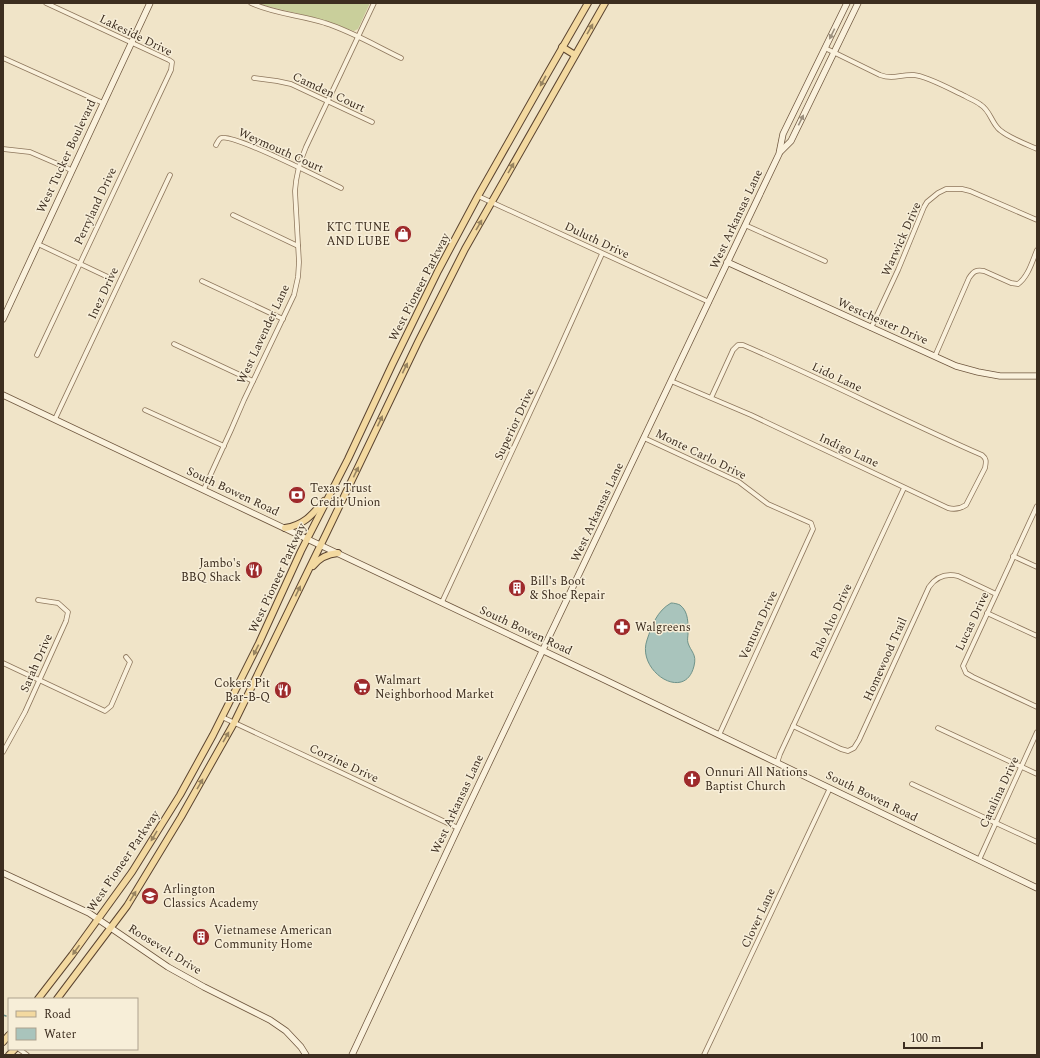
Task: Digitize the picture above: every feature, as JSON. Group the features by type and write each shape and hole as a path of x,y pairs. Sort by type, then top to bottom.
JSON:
{"main road":[{"name":"West Tucker Boulevard","path":"3,319 150,3"},
{"name":"West Pioneer Parkway","path":"39,998 99,919 132,872 180,795 222,717 259,643 307,538 329,496 436,275 478,196 588,3"},
{"name":"West Pioneer Parkway","path":"58,998 127,906 162,849 234,723 321,545 388,403 462,255 605,3"},
{"name":"West Arkansas Lane","path":"352,1055 458,828 780,152 784,134 847,3"},
{"name":"West Arkansas Lane","path":"780,152 791,141 858,3"},
{"path":"562,47 575,55"},
{"name":"Westchester Drive","path":"727,262 956,366 1000,376 1037,376"},
{"name":"South Bowen Road","path":"3,395 543,650 1037,888"},
{"path":"378,395 388,403"},
{"path":"285,528 298,525 304,521 329,496"},
{"path":"307,573 316,562 332,553 338,553"},
{"name":"Roosevelt Drive","path":"3,873 89,913 168,967 270,1020 286,1032 301,1047 306,1055"}],"street":[{"name":"Lakeside Drive","path":"46,3 169,60 172,62 172,66"},
{"path":"251,3 275,11 324,22 344,30 401,58"},
{"name":"West Lavender Lane","path":"204,489 294,295 297,286 299,262 295,191 298,167 306,146 374,3"},
{"path":"825,48 887,78 917,75 945,87 982,105 991,116 997,128 1003,133 1037,149"},
{"path":"3,58 103,103"},
{"name":"Perryland Drive","path":"36,355 172,66"},
{"name":"Camden Court","path":"254,78 291,84 372,122"},
{"name":"Weymouth Court","path":"216,145 220,138 222,138 230,139 254,147 341,188"},
{"path":"3,149 30,152 72,171"},
{"name":"Inez Drive","path":"55,419 170,175"},
{"name":"Warwick Drive","path":"871,328 898,270 924,207 932,196 946,189 962,188 1037,220"},
{"name":"Duluth Drive","path":"478,196 708,302"},
{"path":"233,215 298,246"},
{"path":"745,225 825,261"},
{"path":"38,244 110,278"},
{"path":"935,356 973,272 979,270 984,271 1011,283 1018,284 1025,277 1037,250"},
{"name":"Superior Drive","path":"442,602 554,363 602,254"},
{"path":"202,281 283,319"},
{"path":"174,344 253,381"},
{"name":"Lido Lane","path":"711,398 733,350 738,345 743,345 982,455"},
{"name":"Indigo Lane","path":"671,381 751,415 904,488 954,510 966,505 985,468 986,461 982,455"},
{"path":"145,410 224,446"},
{"name":"Monte Carlo Drive","path":"644,438 739,482 768,504 811,523"},
{"name":"Palo Alto Drive","path":"777,763 904,488"},
{"name":"Lucas Drive","path":"1037,506 963,666 966,673 973,677 1037,707"},
{"name":"Ventura Drive","path":"719,735 810,537 813,529 811,523"},
{"path":"1013,556 1037,567"},
{"name":"Homewood Trail","path":"793,726 841,749 848,751 854,748 929,587 934,581 941,576 949,574 958,576 996,594"},
{"name":"Sarah Drive","path":"3,752 25,712 66,621 68,612 58,603 38,600"},
{"path":"987,613 1037,636"},
{"path":"3,663 105,711 111,706 130,662 126,657"},
{"name":"Corzine Drive","path":"222,717 458,828"},
{"path":"938,728 1037,774"},
{"name":"Catalina Drive","path":"979,860 1037,732"},
{"path":"912,784 1037,842"},
{"name":"Clover Lane","path":"704,1055 830,788"}],"green space":[{"path":"259,3 370,3 358,29 354,31 316,18"}],"water":[{"path":"671,603 680,605 685,611 688,622 688,642 695,659 694,666 689,677 681,682 672,682 655,672 648,662 645,652 647,640 656,619 662,610"}],"place":[{"name":"KTC TUNE AND LUBE","path":"403,234"},
{"name":"Texas Trust Credit Union","path":"297,495"},
{"name":"Jambo's BBQ Shack","path":"254,570"},
{"name":"Bill's Boot & Shoe Repair","path":"517,588"},
{"name":"Walgreens","path":"622,627"},
{"name":"Walmart Neighborhood Market","path":"362,687"},
{"name":"Cokers Pit Bar-B-Q","path":"283,690"},
{"name":"Onnuri All Nations Baptist Church","path":"692,779"},
{"name":"Arlington Classics Academy","path":"150,896"},
{"name":"Vietnamese American Community Home","path":"201,937"}]}
